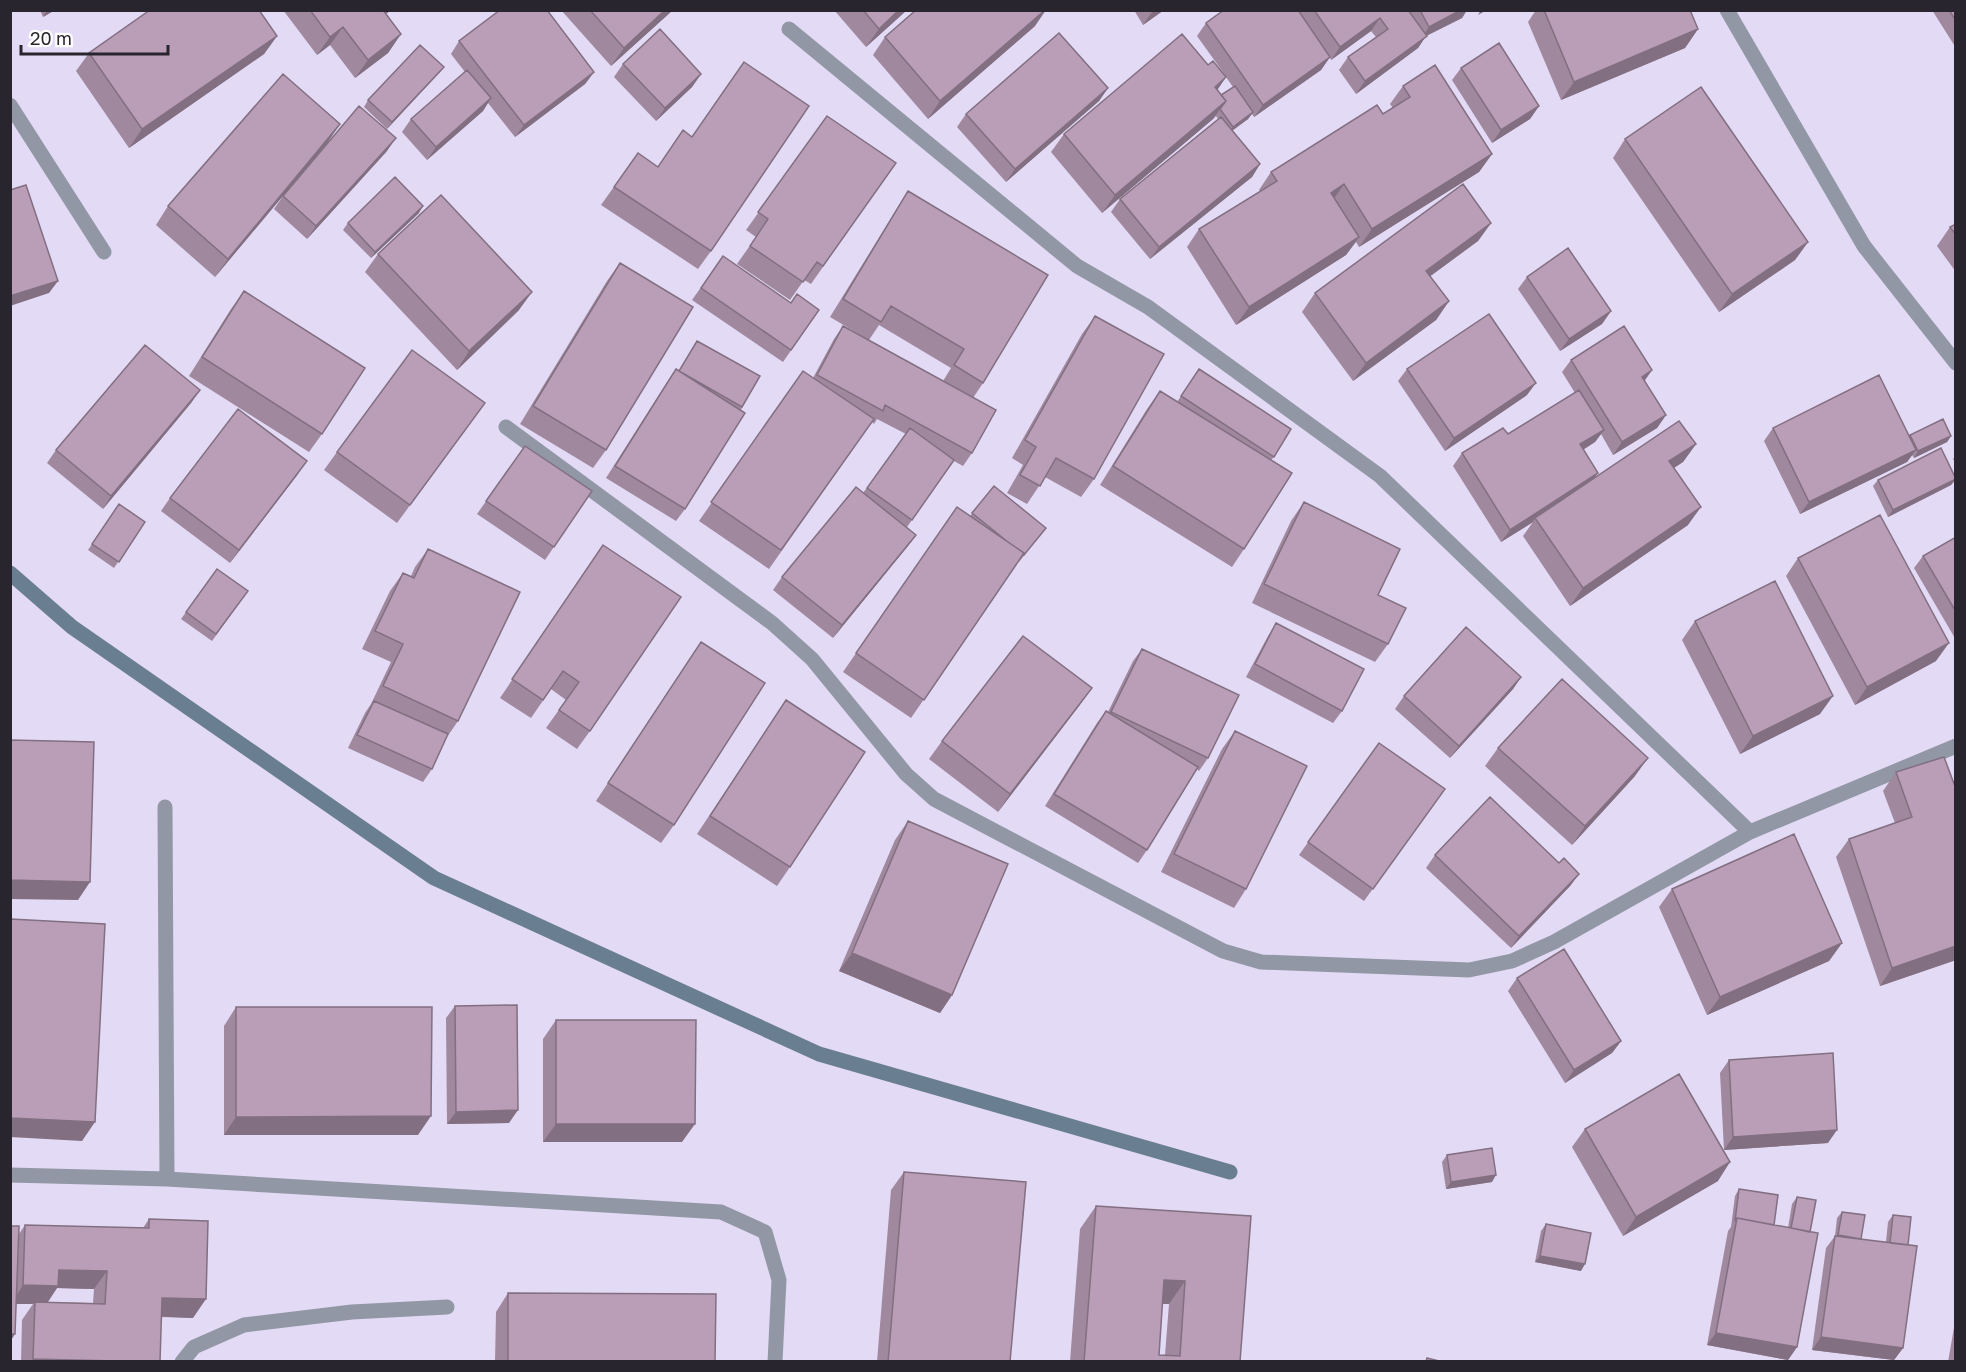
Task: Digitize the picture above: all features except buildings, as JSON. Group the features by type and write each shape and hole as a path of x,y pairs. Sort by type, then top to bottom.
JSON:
{"street":[{"path":"1728,11 1864,246 1956,363"},
{"path":"789,29 1077,266 1148,307 1337,442 1380,476 1750,832"},
{"path":"10,105 104,252"},
{"path":"506,427 772,623 812,659 906,774 934,799 1223,951 1261,962 1469,970 1512,961 1554,942 1750,832 1956,746"},
{"path":"165,807 167,1179"},
{"path":"10,1175 167,1179 721,1212 765,1232 779,1280 775,1362"},
{"path":"182,1362 194,1347 244,1325 352,1312 447,1307"}],"waterway":[{"path":"10,573 72,627 434,878 819,1054 1230,1172"}]}
